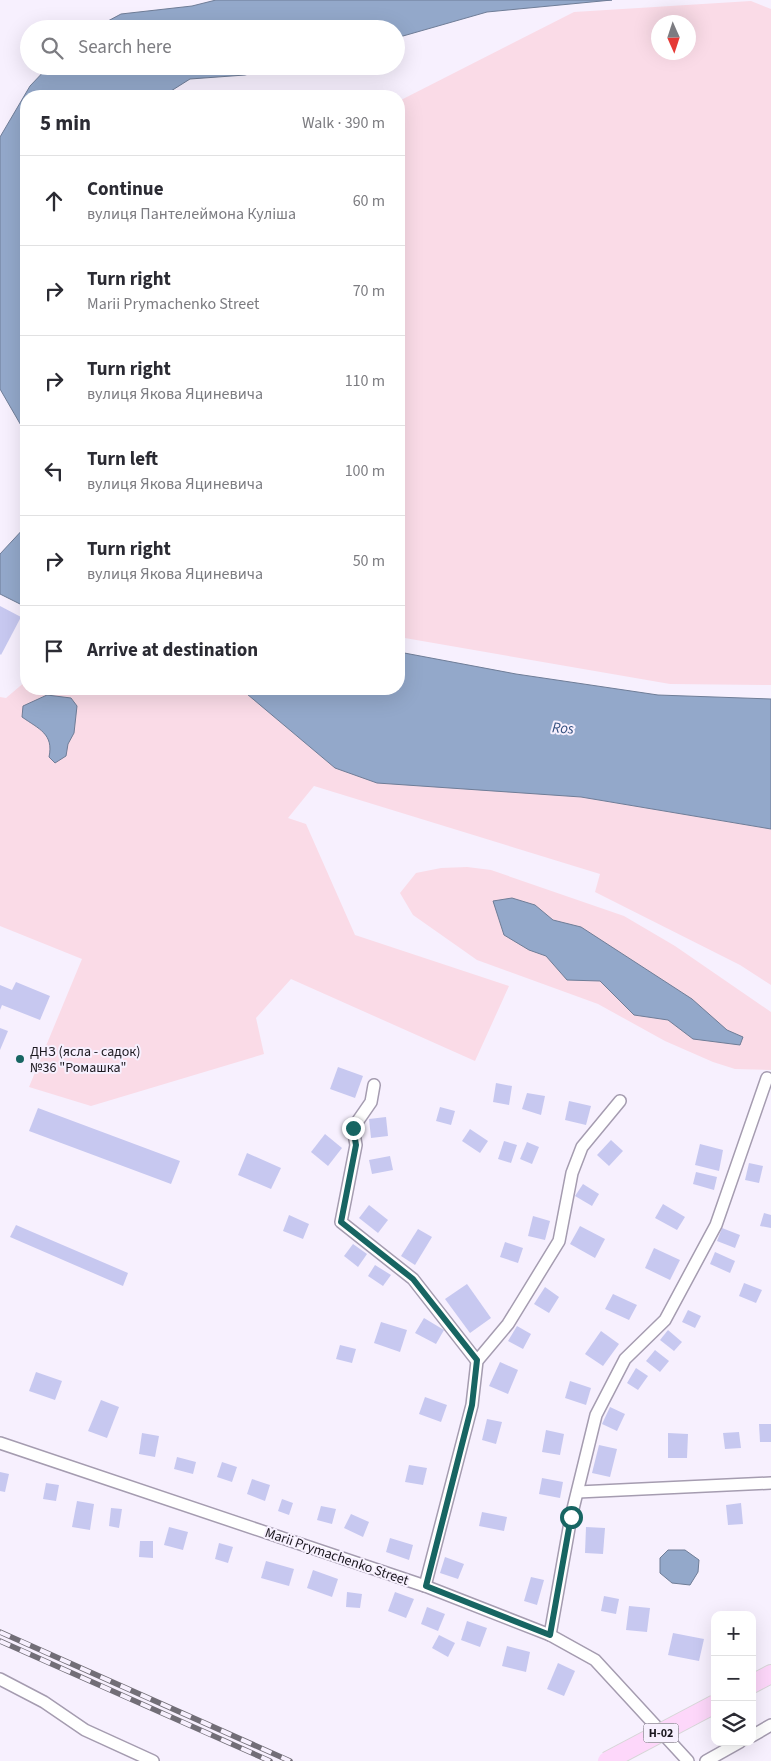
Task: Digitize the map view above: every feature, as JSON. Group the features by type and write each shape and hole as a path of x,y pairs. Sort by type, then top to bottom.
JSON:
{"main road":[{"path":"756,1682 771,1674"},
{"name":"Н-02","path":"607,1761 711,1706"}],"street":[{"path":"550,1635 571,1517 596,1415 625,1359 665,1320 716,1225 767,1078"},
{"path":"374,1084 371,1102 353,1128 356,1145 341,1222 413,1279 477,1360"},
{"path":"426,1586 472,1405 477,1360 508,1324 559,1241 572,1173 582,1147 620,1101"},
{"name":"Marii Prymachenko Street","path":"0,1443 426,1586 550,1635 596,1660 688,1761"},
{"path":"578,1492 771,1483"},
{"path":"0,1679 44,1702 85,1730 153,1761"},
{"path":"756,1734 771,1725"},
{"path":"706,1761 733,1746"}],"shaded area":[{"path":"751,1 771,9 771,685 670,684 405,638 405,98 574,12"},
{"path":"20,686 20,695 248,695 335,768 581,797 771,829 771,985 740,965 595,892 600,874 314,786 288,818 306,824 355,935 509,986 475,1061 291,979 256,1018 264,1054 91,1106 29,1087 82,959 0,926 0,697 6,698"},
{"path":"467,867 491,870 624,916 675,946 771,1012 771,1070 735,1069 713,1062 665,1041 598,1004 477,960 413,915 400,893 416,873 441,868"}],"water":[{"path":"216,0 612,0 487,12 405,35 405,20 110,20 121,14 192,6"},
{"path":"40,75 245,75 190,79 173,90 28,90"},
{"path":"20,103 20,424 0,389 0,137"},
{"path":"20,532 20,604 0,594 0,554"},
{"name":"Ros","path":"405,653 516,674 658,695 771,699 771,829 581,797 377,783 335,768 248,695 405,695"},
{"path":"47,695 71,698 77,706 74,733 68,744 66,756 55,763 49,757 50,749 47,737 22,717 23,706"},
{"path":"512,898 535,905 553,920 581,927 692,999 727,1030 743,1037 740,1045 693,1039 668,1020 634,1015 600,981 567,980 546,956 529,950 504,935 493,901"},
{"path":"668,1550 685,1550 699,1560 698,1572 690,1585 672,1583 660,1573 660,1558"}],"building":[{"path":"0,606 20,616 20,619 0,654"},
{"path":"16,982 50,996 40,1020 2,1005 0,1010 0,985 12,990"},
{"path":"0,1028 8,1031 0,1050"},
{"path":"338,1067 363,1076 355,1098 330,1089"},
{"path":"496,1083 512,1086 509,1105 493,1102"},
{"path":"527,1093 545,1096 541,1115 522,1109"},
{"path":"569,1101 591,1106 586,1125 565,1120"},
{"path":"440,1107 455,1111 451,1125 436,1121"},
{"path":"38,1108 180,1161 171,1184 29,1131"},
{"path":"386,1117 388,1136 371,1138 369,1119"},
{"path":"470,1129 488,1141 480,1153 462,1141"},
{"path":"325,1134 342,1148 328,1166 311,1152"},
{"path":"611,1140 623,1151 609,1166 597,1155"},
{"path":"504,1141 517,1145 511,1163 498,1159"},
{"path":"527,1142 539,1147 532,1164 520,1159"},
{"path":"700,1144 723,1150 719,1171 695,1165"},
{"path":"247,1153 281,1168 271,1189 238,1175"},
{"path":"390,1156 393,1170 372,1174 369,1160"},
{"path":"749,1163 763,1166 759,1183 745,1180"},
{"path":"696,1172 717,1177 714,1190 693,1184"},
{"path":"583,1184 599,1194 592,1206 575,1196"},
{"path":"663,1204 685,1217 677,1230 655,1218"},
{"path":"369,1205 388,1220 378,1233 359,1218"},
{"path":"764,1213 771,1215 771,1228 760,1226"},
{"path":"289,1215 309,1224 303,1239 283,1231"},
{"path":"533,1216 550,1221 545,1240 528,1236"},
{"path":"16,1225 128,1273 123,1286 10,1237"},
{"path":"580,1226 605,1239 595,1258 570,1244"},
{"path":"722,1228 740,1235 735,1248 717,1241"},
{"path":"418,1229 432,1237 415,1265 401,1256"},
{"path":"505,1242 523,1248 518,1263 500,1257"},
{"path":"353,1244 367,1254 358,1267 344,1256"},
{"path":"654,1248 680,1260 670,1280 645,1268"},
{"path":"715,1252 735,1261 730,1273 710,1264"},
{"path":"375,1265 391,1275 383,1286 368,1276"},
{"path":"744,1283 762,1290 756,1303 739,1296"},
{"path":"467,1284 491,1318 470,1333 445,1299"},
{"path":"545,1287 559,1297 549,1313 534,1304"},
{"path":"613,1294 637,1305 629,1320 605,1309"},
{"path":"688,1310 701,1316 695,1328 682,1322"},
{"path":"424,1318 444,1330 436,1344 415,1333"},
{"path":"381,1322 407,1330 400,1352 374,1343"},
{"path":"517,1326 531,1334 523,1349 508,1341"},
{"path":"668,1330 682,1342 674,1351 660,1340"},
{"path":"601,1331 619,1344 603,1366 585,1354"},
{"path":"340,1345 356,1349 352,1363 336,1359"},
{"path":"655,1350 669,1361 660,1372 646,1361"},
{"path":"500,1362 518,1370 508,1394 489,1386"},
{"path":"636,1368 648,1376 638,1390 627,1383"},
{"path":"36,1372 62,1381 55,1400 29,1391"},
{"path":"570,1381 591,1388 586,1405 565,1398"},
{"path":"425,1397 447,1405 441,1422 419,1414"},
{"path":"101,1400 119,1407 107,1438 88,1431"},
{"path":"610,1407 625,1414 617,1431 602,1424"},
{"path":"487,1419 502,1422 496,1444 482,1440"},
{"path":"759,1424 771,1424 771,1442 760,1442"},
{"path":"546,1430 564,1434 560,1455 542,1452"},
{"path":"739,1432 741,1448 725,1449 723,1433"},
{"path":"142,1433 159,1436 155,1457 139,1454"},
{"path":"668,1433 688,1434 687,1458 668,1458"},
{"path":"599,1445 617,1449 610,1477 592,1473"},
{"path":"177,1457 196,1462 193,1474 174,1469"},
{"path":"222,1462 237,1467 232,1482 217,1477"},
{"path":"409,1465 427,1468 423,1485 405,1482"},
{"path":"0,1472 9,1474 5,1492 0,1491"},
{"path":"542,1478 563,1482 560,1498 539,1494"},
{"path":"252,1479 270,1485 265,1501 247,1494"},
{"path":"46,1483 59,1485 56,1501 43,1499"},
{"path":"282,1499 293,1503 289,1515 278,1511"},
{"path":"77,1501 94,1504 90,1530 72,1527"},
{"path":"741,1503 743,1524 728,1525 726,1505"},
{"path":"321,1506 336,1509 332,1524 317,1520"},
{"path":"111,1508 122,1509 119,1528 109,1526"},
{"path":"482,1512 507,1517 504,1531 479,1526"},
{"path":"351,1514 369,1522 363,1537 344,1528"},
{"path":"169,1527 188,1532 183,1550 164,1545"},
{"path":"586,1527 605,1528 603,1554 585,1553"},
{"path":"390,1538 413,1545 409,1560 386,1552"},
{"path":"140,1541 153,1541 153,1558 139,1557"},
{"path":"219,1543 233,1547 228,1563 215,1559"},
{"path":"445,1557 464,1564 458,1579 440,1573"},
{"path":"266,1561 294,1569 289,1586 261,1578"},
{"path":"313,1570 338,1579 332,1597 307,1588"},
{"path":"531,1577 544,1580 537,1605 524,1601"},
{"path":"347,1592 362,1594 360,1608 346,1607"},
{"path":"395,1592 414,1599 406,1618 388,1611"},
{"path":"604,1596 619,1599 616,1614 601,1611"},
{"path":"629,1606 650,1608 647,1632 626,1630"},
{"path":"427,1607 445,1614 438,1631 421,1624"},
{"path":"467,1621 487,1628 480,1647 461,1640"},
{"path":"673,1633 704,1639 699,1661 668,1655"},
{"path":"439,1635 455,1643 448,1657 432,1648"},
{"path":"507,1646 530,1652 526,1672 502,1666"},
{"path":"558,1663 575,1671 564,1696 547,1689"}],"railway":[{"path":"0,1632 290,1761"},
{"path":"0,1641 270,1761"}],"place":[{"name":"ДНЗ (ясла - садок) №36 \"Ромашка\"","path":"20,1059"}],"route":[{"path":"353,1128 356,1145 341,1222 413,1279 477,1360 472,1405 452,1476 426,1586 550,1635 571,1517"}]}
